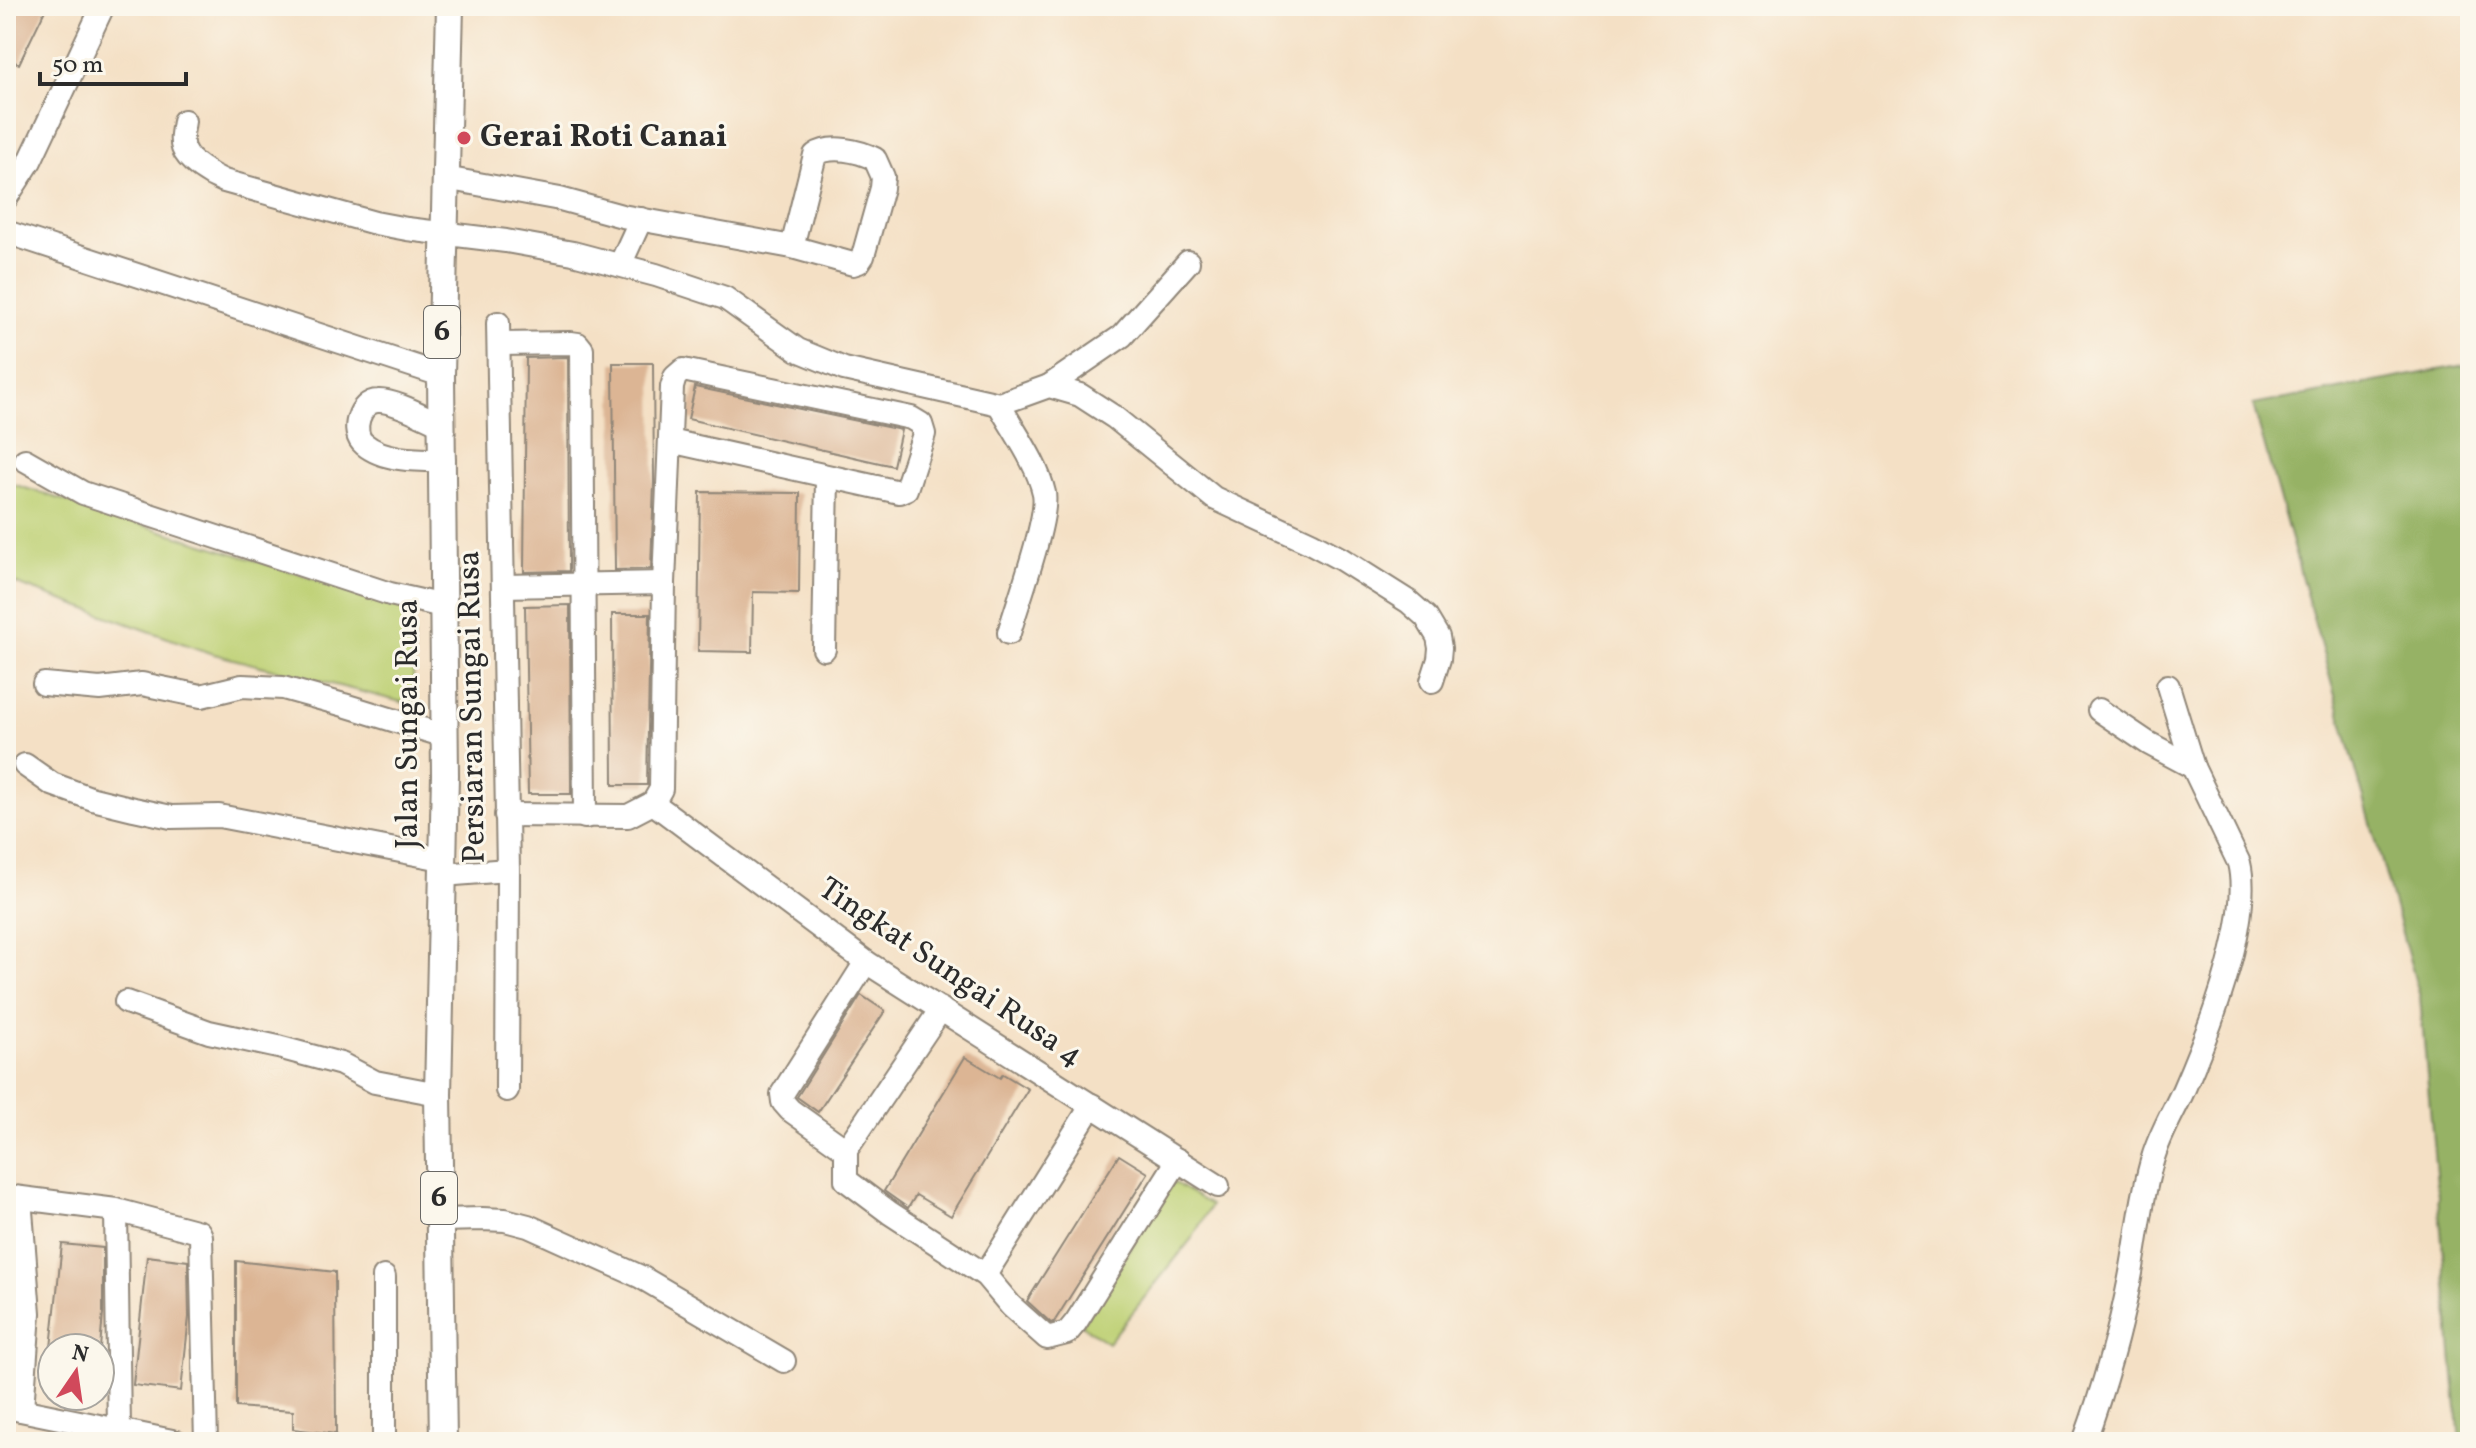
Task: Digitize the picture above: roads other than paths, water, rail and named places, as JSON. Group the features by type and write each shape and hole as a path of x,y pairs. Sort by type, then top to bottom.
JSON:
{"main road":[{"name":"Jalan Sungai Rusa","path":"443,1442 438,1094 445,736 441,375 450,6"}],"street":[{"path":"6,198 30,161 103,6"},
{"path":"184,121 182,140 185,151 213,177 375,223 506,241 620,265 725,298 784,341 815,359 844,369 999,404 1049,386 1122,336 1188,262"},
{"path":"445,178 792,247 849,264 859,262 866,248 882,188 883,177 875,159 866,154 836,149 815,155 792,247"},
{"path":"620,265 641,219"},
{"path":"6,232 441,375"},
{"name":"Persiaran Sungai Rusa","path":"507,1090 508,870 499,334 578,344 582,349 583,585"},
{"path":"506,815 628,816 653,803 661,789 664,583 670,441 675,377 683,370 918,421 924,429 906,489 899,492 670,441"},
{"path":"1049,386 1080,395 1114,417 1214,498 1311,543 1409,602 1426,617 1438,637 1439,659 1432,681"},
{"path":"443,425 378,401 369,403 362,410 357,430 363,444 374,450 415,460 444,460"},
{"path":"999,404 1039,478 1045,497 1036,543 1009,633"},
{"path":"25,460 83,493 390,594 443,606"},
{"path":"824,649 827,477"},
{"path":"503,586 664,583"},
{"path":"583,585 585,817"},
{"path":"44,684 100,689 142,684 201,696 242,686 283,688 445,736"},
{"path":"2084,1442 2111,1367 2153,1156 2200,1051 2235,946 2242,876 2239,863 2193,767 2168,686"},
{"path":"2099,710 2148,743 2193,767"},
{"path":"25,765 52,784 134,809 171,817 219,816 442,867 508,870"},
{"name":"Tingkat Sungai Rusa 4","path":"653,803 866,962 1218,1186"},
{"path":"846,1150 790,1110 783,1102 782,1094 866,962"},
{"path":"126,1002 209,1032 341,1064 375,1082 438,1094"},
{"path":"941,1009 846,1150 846,1180 890,1213 985,1275 1011,1306 1047,1338 1067,1333 1076,1322 1178,1160"},
{"path":"985,1275 1092,1105"},
{"path":"177,1442 14,1409 29,1313 13,1197 116,1210 199,1232 206,1442"},
{"path":"116,1210 119,1430"},
{"path":"440,1220 482,1219 528,1226 641,1277 784,1361"},
{"path":"384,1277 384,1442"},
{"path":"6,1308 29,1313"}],"place":[{"name":"Gerai Roti Canai","path":"464,138"}]}
